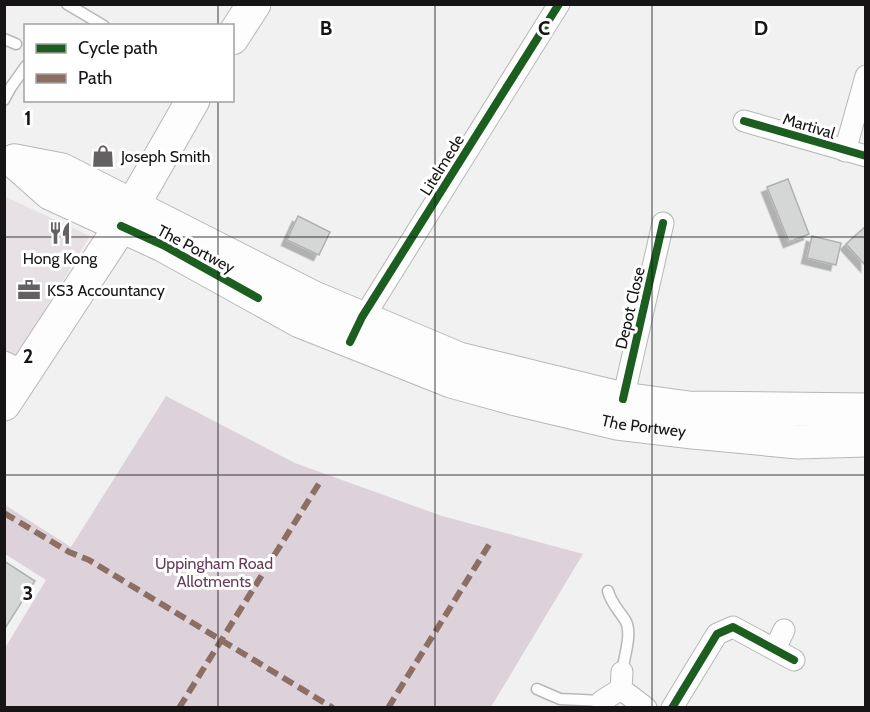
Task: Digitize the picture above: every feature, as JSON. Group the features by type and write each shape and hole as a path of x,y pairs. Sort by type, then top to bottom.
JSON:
{"main road":[{"path":"234,35 252,5"},
{"path":"4,404 15,367 126,215 192,102"},
{"name":"The Portwey","path":"9,160 50,193 126,215 163,245 300,321 356,330 459,359 623,399 689,408 866,410"},
{"name":"The Portwey","path":"356,330 451,381 617,423 798,442 866,440"}],"street":[{"name":"Litelmede","path":"356,330 559,4"},
{"name":"Martival","path":"744,121 855,154 866,76"},
{"name":"Depot Close","path":"623,399 663,223"},
{"path":"798,442 802,409"},
{"path":"672,708 717,634 734,627 794,660"},
{"path":"775,649 784,630"},
{"path":"602,701 622,680 645,708"}],"lane":[{"path":"68,4 101,24"},
{"path":"4,39 16,44"},
{"path":"4,100 10,87 24,69"},
{"path":"608,591 611,602 625,620 628,628 622,680"},
{"path":"537,689 560,699 602,701"}],"shaded area":[{"path":"6,197 90,236 5,375 4,200"}],"green space":[{"name":"Uppingham Road Allotments","path":"166,396 295,463 442,516 583,554 491,707 5,707 5,648 46,580 5,554 5,505 71,547"}],"building":[{"path":"788,179 809,234 789,242 767,187"},
{"path":"298,216 330,232 319,255 287,240"},
{"path":"866,226 866,266 846,244"},
{"path":"812,236 841,243 836,265 807,258"},
{"path":"4,561 35,581 4,630"}],"marked path":[{"path":"179,708 320,482"},
{"path":"4,513 69,552 89,560 333,708"},
{"path":"388,708 492,540"}],"cycle path":[{"path":"350,342 362,317 559,4"},
{"path":"744,121 866,156"},
{"path":"623,399 663,223"},
{"path":"121,226 163,245 258,298"},
{"path":"672,708 717,634 733,627 794,660"}],"place":[{"name":"Joseph Smith","path":"103,156"},
{"name":"Hong Kong","path":"60,233"},
{"name":"KS3 Accountancy","path":"29,290"}]}
